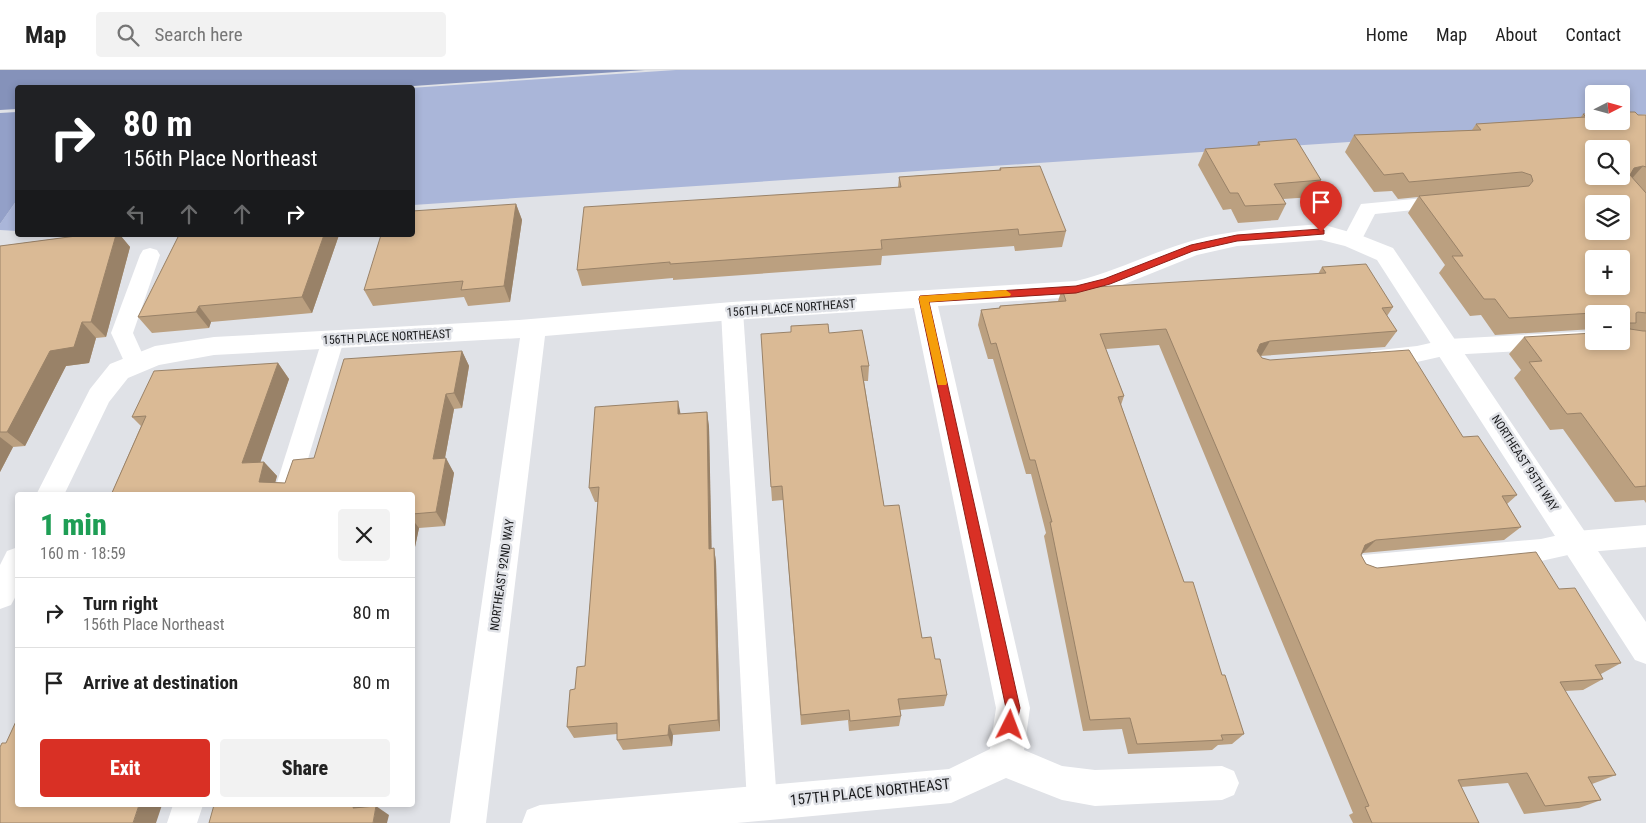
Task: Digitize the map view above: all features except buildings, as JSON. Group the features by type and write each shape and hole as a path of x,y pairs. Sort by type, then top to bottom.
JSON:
{"street":[{"name":"156TH PLACE NORTHEAST","path":"146,360 214,346 534,328 732,311 1076,289 1106,282 1191,249 1237,238 1321,232 1352,240 1385,254 1403,278"},
{"name":"NORTHEAST 95TH WAY","path":"1403,278 1646,649"},
{"path":"924,299 1013,708 1005,760 1062,783 1095,788 1222,783"},
{"name":"NORTHEAST 92ND WAY","path":"468,823 534,328"},
{"path":"51,492 99,396 119,371 146,360"},
{"path":"0,595 15,566"},
{"name":"157TH PLACE NORTHEAST","path":"540,823 951,786 1005,760"}],"lane":[{"path":"1352,240 1368,208 1462,201"},
{"path":"146,360 122,333 150,255"},
{"path":"732,311 762,803"},
{"path":"286,492 333,340"},
{"path":"1358,359 1417,354 1448,347 1585,340"},
{"path":"1363,568 1541,550 1576,542 1646,536"},
{"path":"182,823 187,807"}],"shaded area":[{"path":"0,70 645,70 415,86 15,85 15,109 0,110"},
{"path":"676,70 1646,70 1646,114 1630,117 1630,85 1585,85 1585,122 1543,129 415,205 415,88"},
{"path":"15,112 15,203 0,224 0,113"},
{"path":"15,203 15,231 0,230 0,224"}],"slow traffic":[{"path":"942,383 924,299 1006,294"}],"route":[{"path":"1010,725 1013,708 924,299 1076,289 1106,282 1191,249 1237,238 1321,232"}]}
